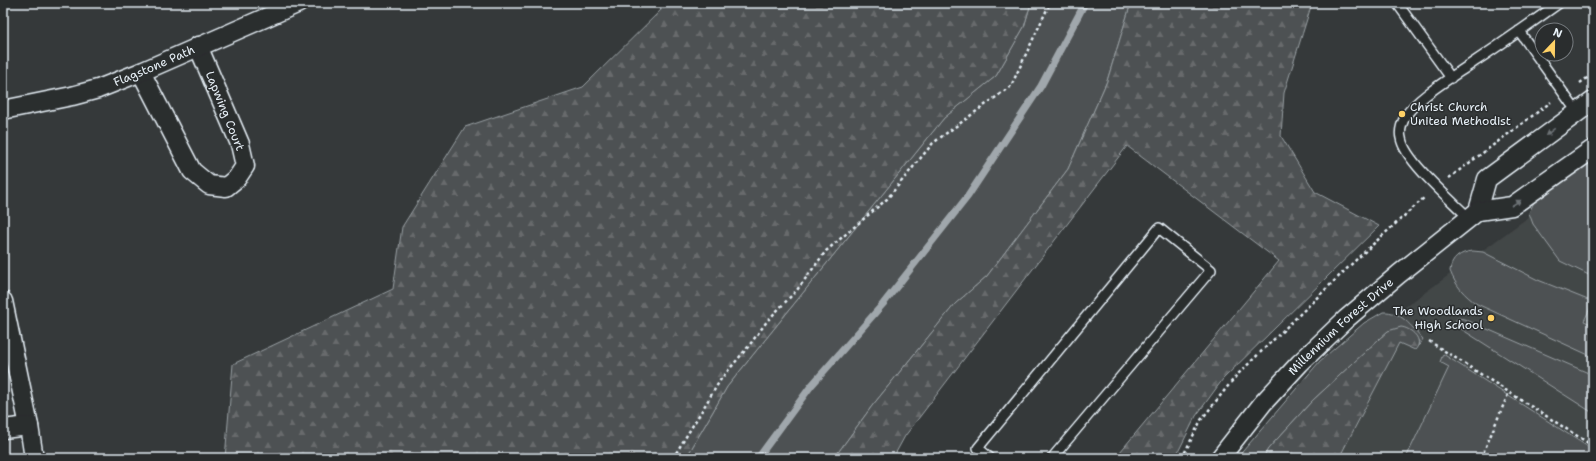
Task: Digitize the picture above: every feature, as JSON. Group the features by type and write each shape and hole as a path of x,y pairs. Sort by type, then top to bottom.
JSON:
{"street":[{"name":"Flagstone Path","path":"3,110 72,96 98,88 141,72 299,3"},
{"name":"Lapwing Court","path":"141,72 192,172 208,185 226,187 237,178 245,166 240,144 198,46"},
{"path":"1474,215 1487,179 1593,100"},
{"path":"1474,215 1512,206 1593,148"},
{"name":"Millennium Forest Drive","path":"1220,458 1263,403 1300,362 1346,319 1399,274 1474,215"},
{"path":"3,301 29,426 34,458"},
{"path":"3,429 29,426"}],"lane":[{"path":"1397,3 1451,78"},
{"path":"1474,215 1437,187 1408,155 1402,145 1400,136 1405,117 1420,101 1451,78 1559,3"},
{"path":"1519,31 1577,112"},
{"path":"990,458 978,448 1159,228 1211,270 1052,458"}],"path":[{"path":"673,458 720,379 748,347 768,320 797,290 826,251 887,199 933,143 1011,86 1050,3"},
{"path":"1182,458 1201,420 1236,376 1360,256 1437,187 1593,74"},
{"path":"1429,341 1593,446"},
{"path":"1481,458 1509,392"}],"shaded area":[{"name":"The Woodlands High School","path":"1593,170 1593,458 1248,458 1368,334"}],"green space":[{"path":"668,3 1031,3 1024,27 996,76 944,118 727,387 686,458 225,458 233,364 393,289 402,227 465,127 583,87"},
{"path":"1031,3 1131,3 1107,81 1068,169 987,276 955,304 872,406 834,458 686,458 727,387 944,118 996,76 1024,27"},
{"path":"1131,3 1312,3 1284,93 1281,136 1315,192 1379,226 1223,379 1196,416 1175,458 1115,458 1279,261 1127,146 905,436 893,458 834,458 872,406 955,304 987,276 1068,169 1107,81"},
{"path":"1593,161 1593,252 1588,264 1593,267 1593,277 1560,261 1533,224 1529,213 1534,202"},
{"path":"1473,251 1483,252 1538,280 1593,302 1584,321 1593,325 1593,357 1477,304 1468,297 1458,286 1450,271 1452,263 1457,257 1464,253"},
{"path":"1383,312 1395,314 1410,324 1423,339 1418,347 1419,341 1388,331 1312,401 1268,449 1263,458 1237,458 1320,361 1364,323"},
{"path":"1458,318 1464,319 1593,375 1593,413 1455,325 1455,321"},
{"path":"1401,327 1416,335 1418,339 1418,346 1415,350 1399,343 1339,458 1263,458 1268,449 1312,401 1388,331"},
{"path":"1443,354 1593,450 1593,458 1406,458 1449,367 1440,362"}],"waterway":[{"path":"758,458 811,386 883,304 968,196 1041,86 1085,3"}],"place":[{"name":"Christ Church United Methodist","path":"1402,114"},
{"name":"The Woodlands High School","path":"1491,318"}]}
